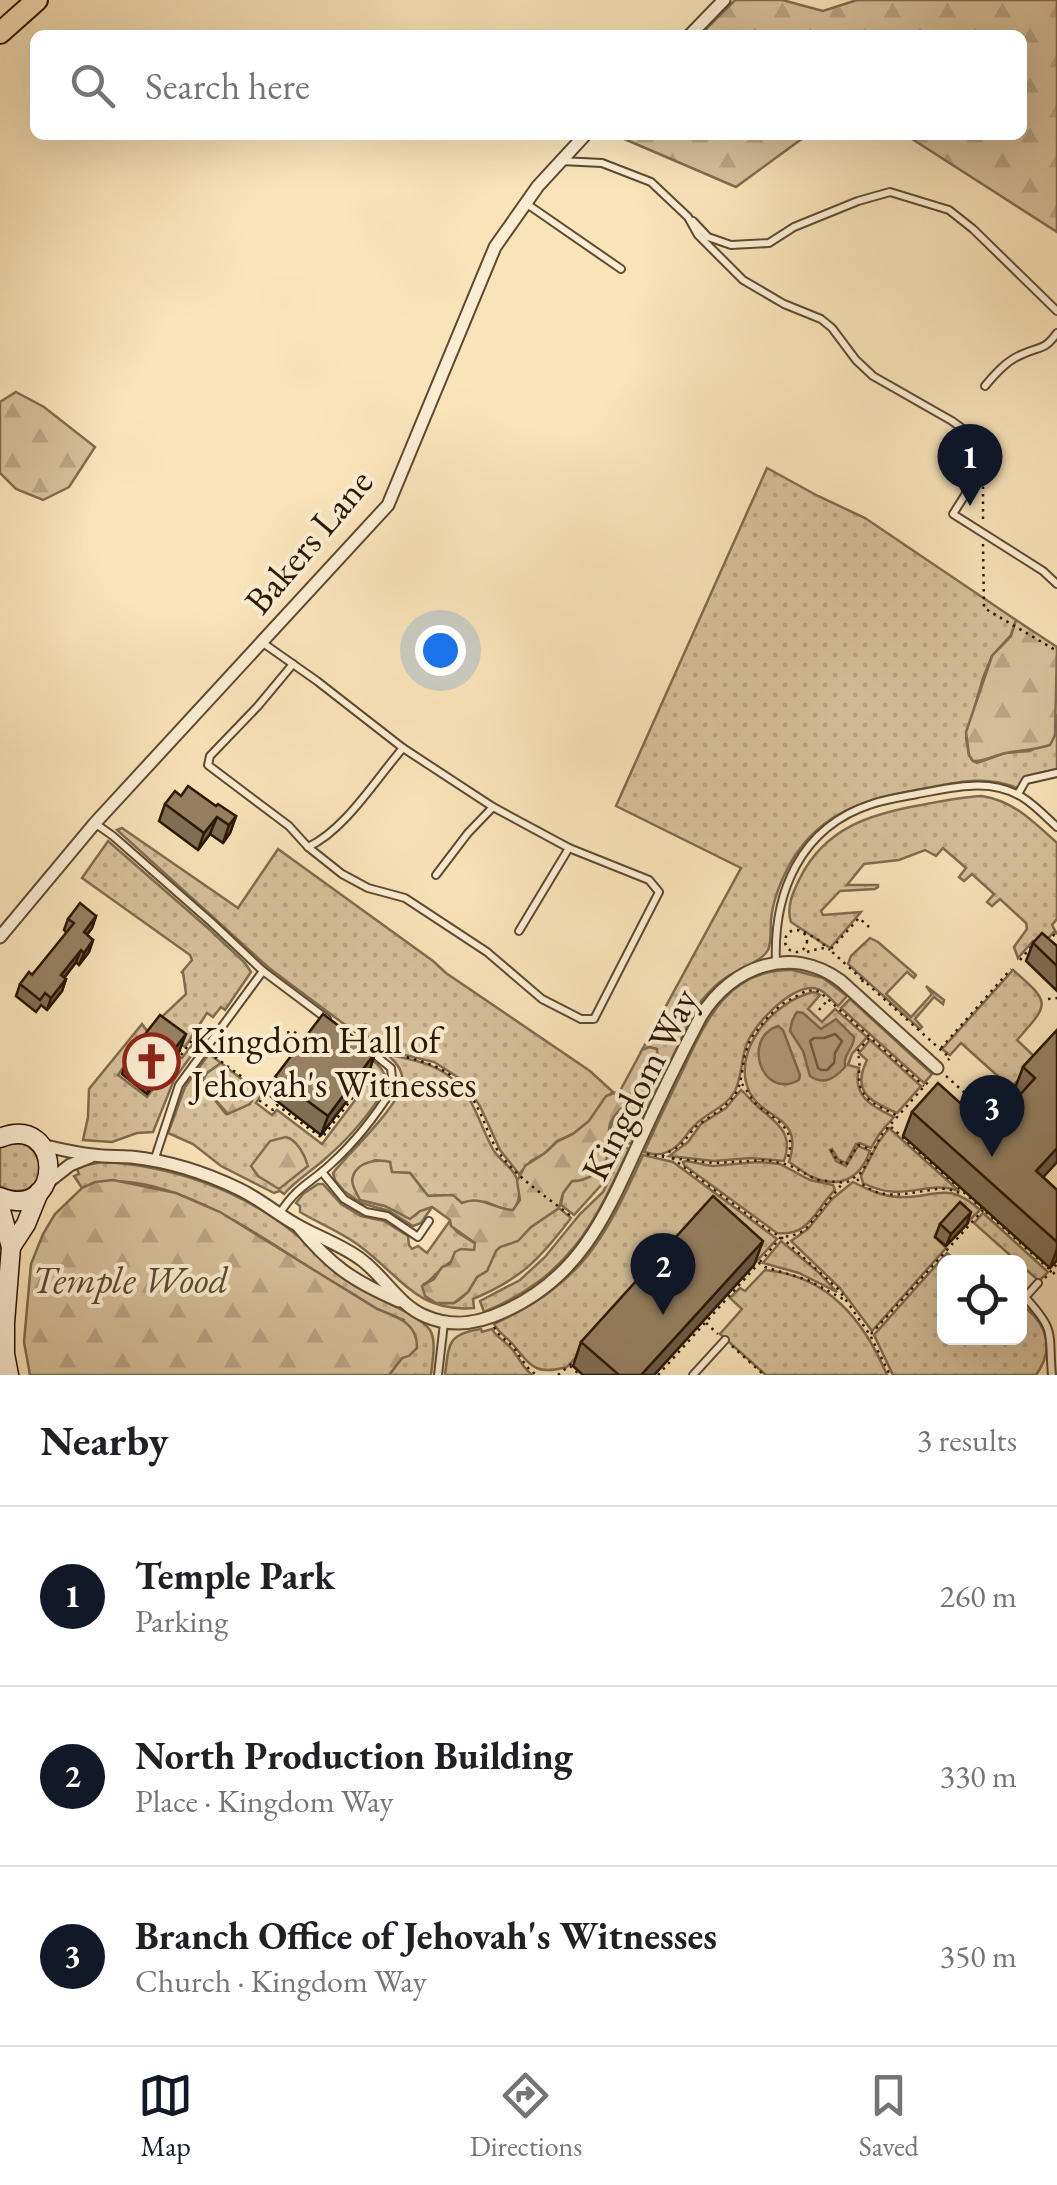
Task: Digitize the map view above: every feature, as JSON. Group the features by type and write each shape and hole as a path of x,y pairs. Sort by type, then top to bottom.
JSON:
{"highway":[{"path":"0,19 28,0"},
{"path":"0,33 36,0"}],"main road":[{"path":"6,1134 26,1135 41,1144 49,1160 48,1177 11,1247"},
{"path":"0,1196 24,1200 42,1188"},
{"path":"0,1206 11,1247 5,1324 9,1375"}],"street":[{"path":"695,30 724,0"},
{"name":"Bakers Lane","path":"0,937 95,823 388,505 495,246 560,161 581,140"},
{"path":"776,963 810,964 828,972 938,1069"},
{"name":"Kingdom Way","path":"444,1322 471,1323 489,1318 528,1298 554,1280 583,1250 598,1228 708,1005 737,978 776,963"},
{"path":"41,1144 94,1156 154,1161 230,1186 353,1254 419,1314 444,1322"},
{"path":"42,1188 70,1165 94,1156"},
{"path":"298,1226 344,1273 403,1302"}],"lane":[{"path":"560,161 602,164 651,182 708,237 732,245 768,243 794,227 890,192 908,196 949,210 1057,311"},
{"path":"526,203 621,269"},
{"path":"688,217 698,235 743,280 784,304 822,319 873,376 974,437 982,452 966,495 953,514 1057,584"},
{"path":"984,386 999,370 1023,354 1041,349 1057,333"},
{"path":"262,642 293,664 403,748 493,807 569,848 649,880 658,892 594,1018 581,1019 542,998 487,952 405,898 368,888 342,874 288,826 208,765 210,756 293,664"},
{"path":"308,846 330,832 403,748"},
{"path":"1018,794 1026,780 1057,773"},
{"path":"776,963 778,912 788,879 809,848 836,822 872,804 987,785 1018,794 1057,827"},
{"path":"436,875 493,807"},
{"path":"95,823 263,972 337,1026"},
{"path":"519,931 569,848"},
{"path":"154,1161 179,1085 263,972"},
{"path":"280,1213 296,1190 322,1172 356,1138 393,1088 391,1068 364,1047"},
{"path":"322,1172 344,1198 362,1210 387,1216 418,1237 429,1221"},
{"path":"1027,1295 1038,1283"},
{"path":"1027,1304 1045,1317 1050,1329 1052,1375"},
{"path":"438,1375 444,1322"},
{"path":"693,1375 725,1340"}],"path":[{"path":"982,452 984,608 1057,651"},
{"path":"830,950 859,918 869,927"},
{"path":"636,1150 713,1164 754,1160 785,1163 811,1178 833,1183 856,1178 866,1165 869,1149 950,1058 864,980 830,950 814,936 792,931 786,938 789,949 798,952 822,947 830,950"},
{"path":"798,952 807,943 803,932"},
{"path":"1020,960 1034,944 1040,950 1054,935 1057,937"},
{"path":"940,1049 1011,969"},
{"path":"858,986 864,980"},
{"path":"662,1156 682,1145 700,1123 726,1104 740,1084 749,1043 768,1016 809,990 828,1000 924,1086"},
{"path":"1048,999 1057,998"},
{"path":"819,1010 828,1000"},
{"path":"354,1030 376,1045"},
{"path":"280,1035 293,1032 305,1040"},
{"path":"870,1037 857,1052 861,1091 872,1104 897,1116"},
{"path":"181,1055 193,1039 200,1044"},
{"path":"210,1053 265,1094"},
{"path":"388,1053 434,1064 459,1082 475,1102 493,1144 506,1162 573,1218"},
{"path":"938,1069 1003,1127"},
{"path":"277,1078 260,1101 272,1110 277,1105 322,1138 372,1072"},
{"path":"990,1115 1026,1075"},
{"path":"740,1084 784,1126 790,1152 785,1163"},
{"path":"889,1125 1057,1276"},
{"path":"831,1150 846,1165 856,1146 869,1149"},
{"path":"672,1158 781,1236 825,1276 870,1335 890,1375"},
{"path":"856,1178 868,1188 890,1194 944,1189 966,1195"},
{"path":"658,1375 781,1236 796,1235 809,1226 842,1183"},
{"path":"870,1335 983,1210"},
{"path":"958,1237 964,1243"},
{"path":"759,1263 808,1280 844,1300"},
{"path":"1038,1283 1057,1264"},
{"path":"705,1322 764,1375"},
{"path":"483,1330 493,1326 537,1375"},
{"path":"558,1375 584,1351"},
{"path":"570,1366 580,1375"}],"green space":[{"path":"735,0 782,0 823,11 857,0 1057,0 1057,232 914,140 1027,140 1027,30 705,30"},
{"path":"627,140 800,140 736,187"},
{"path":"16,392 44,407 95,447 69,487 43,500 16,489 0,473 0,402"},
{"path":"767,468 865,518 1016,620 1011,635 992,656 983,678 966,738 969,755 977,763 1005,753 1030,751 1055,735 1057,714 1057,769 1028,776 1017,788 972,781 886,796 850,809 817,829 791,862 781,883 772,912 768,950 721,981 702,1000 631,1144 623,1141 603,1183 574,1215 561,1205 563,1193 610,1150 612,1122 630,1100 631,1088 656,1049 642,1050 741,868 616,806"},
{"path":"1016,620 1057,647 1055,735 1050,745 973,761 966,732 992,656 1011,636"},
{"path":"982,796 1014,808 1057,843 1057,919 1052,925 1057,934 1054,932 1040,947 1033,941 1018,958 1014,947 1027,929 1026,923 1000,899 992,906 987,902 994,894 972,874 964,881 959,877 966,868 943,848 936,856 925,850 899,860 864,864 847,885 878,887 840,891 821,911 823,915 861,912 830,948 791,922 790,905 800,878 810,861 836,835 884,813"},
{"path":"122,828 238,908 278,849 446,973 590,1071 613,1092 589,1121 557,1141 519,1174 500,1150 480,1106 462,1080 434,1062 388,1051 354,1027 352,1030 269,968 117,830"},
{"path":"108,841 209,929 251,972 225,1010 221,1007 213,1017 207,1013 185,1047 175,1040 131,1058 125,1054 129,1059 118,1075 147,1097 178,1056 182,1058 192,1045 198,1046 174,1080 153,1132 112,1142 83,1140 89,1089 142,1024 147,1031 186,994 181,973 192,960 82,878"},
{"path":"870,938 916,975 914,978 907,972 886,994 911,1017 932,994 926,986 944,1000 943,1004 934,997 915,1019 920,1029 848,964"},
{"path":"792,970 823,978 847,996 838,1006 814,988 784,1000 750,1037 731,1097 699,1121 672,1150 644,1152 699,1036 721,1002 750,979"},
{"path":"1013,970 1040,997 1042,1004 1036,1018 1017,1040 1037,1059 1011,1088 961,1043 950,1055 942,1049"},
{"path":"814,992 820,995 808,1009 822,1022 835,1009 867,1037 848,1065 859,1068 858,1086 865,1099 894,1117 871,1148 856,1144 846,1163 830,1150 836,1161 846,1166 858,1146 870,1151 854,1175 839,1182 810,1176 789,1162 792,1147 787,1127 757,1102 745,1077 751,1045 771,1016"},
{"path":"850,999 932,1074 924,1083 841,1008"},
{"path":"870,1040 921,1086 897,1113 872,1100 863,1088 861,1080 867,1060 859,1053"},
{"path":"347,1042 378,1065 387,1085 343,1142 284,1194 274,1193 221,1166 193,1144 168,1133 185,1087 209,1054 221,1063 201,1083 226,1114 249,1104 257,1091 262,1094 256,1103 272,1115 277,1110 322,1144 375,1074 343,1048"},
{"path":"657,1049 658,1066 650,1075 640,1076 630,1098 611,1121 608,1154 599,1170 572,1181 559,1208 518,1241 500,1247 487,1271 454,1303 436,1303 425,1296 422,1286 450,1264 455,1252 474,1250 475,1243 432,1207 410,1219 385,1206 360,1200 352,1182 359,1167 369,1162 390,1162 392,1172 410,1173 428,1196 453,1195 462,1203 481,1201 513,1210 520,1200 517,1181 525,1166 589,1121 606,1096 620,1091 642,1050"},
{"path":"391,1055 437,1068 465,1093 494,1151 517,1179 519,1198 513,1210 486,1202 462,1203 445,1195 428,1196 410,1173 391,1172 390,1162 375,1160 357,1170 360,1200 414,1216 432,1207 421,1223 413,1226 389,1211 361,1203 335,1180 333,1173 398,1095 402,1077"},
{"path":"221,1063 257,1091 250,1104 228,1114 201,1083"},
{"path":"741,1090 782,1130 787,1143 784,1161 714,1161 669,1156 688,1142 701,1124 726,1108"},
{"path":"889,1128 959,1191 935,1188 902,1192 863,1183 861,1176"},
{"path":"286,1137 300,1148 308,1166 279,1189 258,1176 251,1166 270,1141"},
{"path":"23,1143 39,1160 40,1170 32,1186 13,1191 0,1186 0,1147"},
{"path":"625,1147 629,1149 603,1203 574,1247 537,1282 484,1312 480,1301 520,1280 603,1192"},
{"path":"643,1155 673,1162 777,1239 755,1263 703,1216 567,1367 537,1368 494,1324 549,1292 587,1256 616,1212"},
{"path":"686,1161 712,1166 780,1164 810,1180 833,1185 835,1190 805,1226 777,1233 684,1165"},
{"path":"102,1162 154,1168 204,1182 272,1217 358,1286 424,1324 433,1340 431,1375 389,1375 402,1358 404,1320 377,1309 227,1217 167,1190 137,1183 108,1182 82,1188 74,1176 79,1174 76,1167"},
{"name":"Temple Wood","path":"113,1180 176,1193 220,1212 377,1309 405,1322 414,1332 417,1348 402,1358 389,1375 30,1375 24,1342 31,1264 43,1234 55,1214 82,1188"},
{"path":"853,1182 892,1196 949,1193 980,1210 967,1223 956,1214 935,1237 946,1248 872,1331 840,1288 791,1241 808,1229 832,1199"},
{"path":"318,1184 361,1216 384,1221 408,1236 412,1249 418,1246 427,1253 449,1222 476,1244 474,1250 449,1263 424,1284 436,1303 459,1300 477,1277 487,1271 500,1246 518,1240 559,1208 571,1218 517,1275 473,1299 474,1308 455,1308 438,1305 424,1299 354,1242 300,1212 296,1203"},
{"path":"983,1213 1048,1272 1039,1281 1027,1270 1027,1255 1010,1255 974,1223"},
{"path":"781,1241 837,1292 799,1273 763,1263"},
{"path":"937,1264 937,1345 1027,1345 1027,1309 1044,1332 1046,1349 1036,1375 893,1375 874,1335"},
{"path":"765,1270 808,1281 841,1304 867,1337 887,1375 766,1375 720,1334 742,1309 730,1298 740,1288 745,1291"},
{"path":"492,1329 532,1375 445,1375 452,1342 462,1334"}],"water":[{"path":"797,1012 821,1029 836,1019 854,1037 845,1067 833,1077 820,1080 810,1076 803,1051 790,1031"},
{"path":"778,1026 800,1075 799,1080 786,1084 766,1075 759,1054 760,1042"}],"building":[{"path":"188,786 236,816 229,825 217,817 204,833 165,804 175,791 181,796"},
{"path":"80,903 96,916 84,932 93,940 61,975 66,979 51,998 45,993 40,1000 20,984 29,972 32,975 74,923 68,919"},
{"path":"1042,933 1057,946 1057,966 1033,943"},
{"path":"323,1014 375,1053 328,1116 275,1077"},
{"path":"160,1015 186,1034 154,1076 128,1056"},
{"path":"1057,1030 1057,1148 1036,1171 1057,1190 1057,1242 912,1112 938,1083 989,1129 1035,1078 1023,1067"},
{"path":"713,1196 763,1241 641,1375 619,1375 581,1342"},
{"path":"960,1202 971,1212 951,1234 940,1224"}],"place":[{"name":"Temple Park","path":"970,506"},
{"name":"Kingdom Hall of Jehovah's Witnesses","path":"152,1061"},
{"name":"Branch Office of Jehovah's Witnesses","path":"992,1157"},
{"name":"North Production Building","path":"663,1315"}]}
